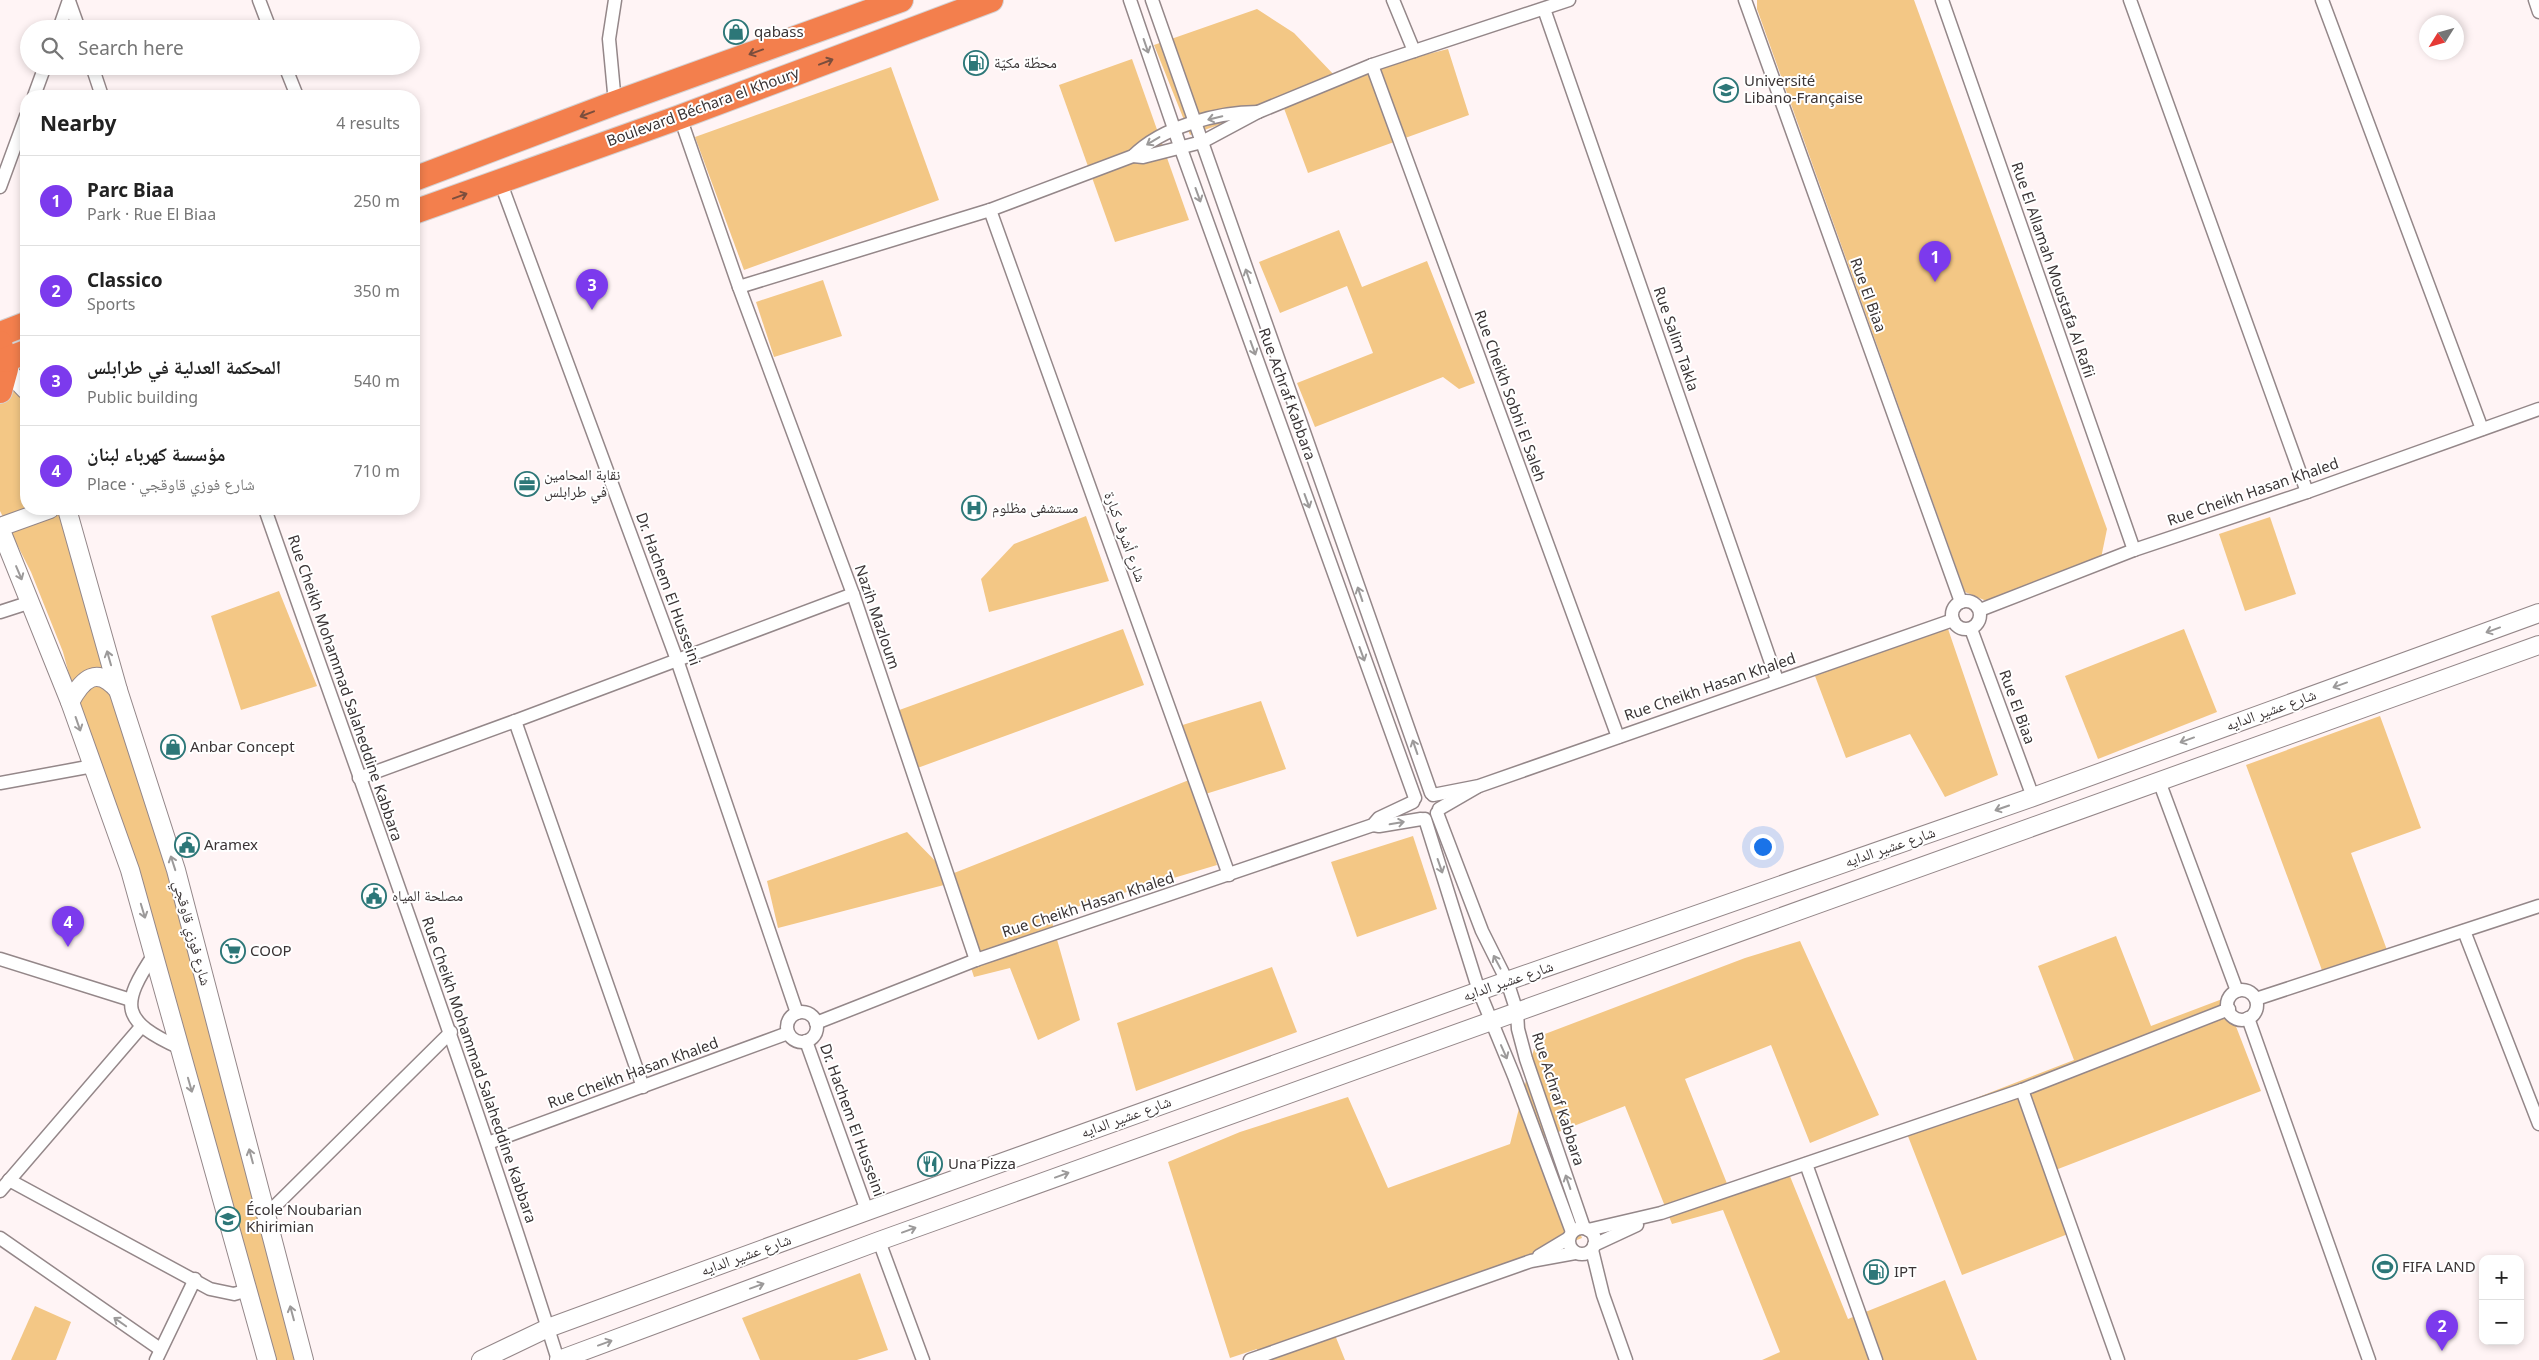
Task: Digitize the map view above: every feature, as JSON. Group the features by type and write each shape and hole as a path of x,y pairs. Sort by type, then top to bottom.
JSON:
{"highway":[{"path":"420,177 615,103 901,0"},
{"name":"Boulevard Béchara el Khoury","path":"420,210 680,117 991,0"},
{"path":"0,334 20,326"}],"street":[{"path":"259,0 267,20"},
{"path":"615,0 609,38 615,103"},
{"name":"Rue Achraf Kabbara","path":"1130,0 1173,128 1414,800"},
{"name":"Rue Achraf Kabbara","path":"1152,0 1432,794"},
{"path":"1393,0 1414,51"},
{"path":"1133,156 1143,157 1181,149 1202,142 1258,112 1372,65 1569,0"},
{"name":"Rue El Biaa","path":"1745,0 1961,602"},
{"name":"Rue El Allamah Moustafa Al Rafii","path":"1942,0 2134,550"},
{"path":"2130,0 2307,492"},
{"path":"2322,0 2482,429"},
{"path":"2535,0 2539,12"},
{"path":"62,20 69,1"},
{"path":"69,1 76,20"},
{"name":"Rue Salim Takla","path":"1544,9 1777,680"},
{"name":"Rue Cheikh Sobhi El Saleh","path":"1372,65 1618,737"},
{"path":"36,90 42,75"},
{"path":"95,75 100,90"},
{"path":"289,75 295,90"},
{"path":"739,288 990,210 1133,156 1140,149 1173,128 1243,112 1258,112"},
{"name":"Nazih Mazloum","path":"680,117 739,288 853,594 976,960"},
{"path":"0,187 20,132"},
{"name":"Dr. Hachem El Husseini","path":"500,181 677,660 797,1013"},
{"name":"شارع أشرف كبارة","path":"990,210 1230,875"},
{"path":"7,363 20,381"},
{"name":"Rue Cheikh Hasan Khaled","path":"1980,610 2134,550 2307,492 2539,409"},
{"path":"34,515 0,528 70,702 130,870 155,953 267,1360"},
{"name":"شارع فوزي قاوقجي","path":"69,515 118,690 176,870 304,1360"},
{"name":"Rue Cheikh Mohammad Salaheddine Kabbara","path":"267,515 450,1032 559,1360"},
{"path":"359,778 853,594"},
{"path":"1969,601 1976,604 1980,610 1977,624 1971,629 1957,626 1953,620 1952,613 1955,606 1961,602 1969,601"},
{"path":"0,612 31,602"},
{"name":"شارع عشير الدايه","path":"481,1360 548,1328 867,1211 1507,981 2033,797 2539,613"},
{"name":"Rue Cheikh Hasan Khaled","path":"1432,794 1479,786 1777,680 1953,620"},
{"name":"Rue El Biaa","path":"1971,629 2033,797"},
{"name":"شارع عشير الدايه","path":"559,1360 879,1241 2539,645"},
{"path":"70,702 80,686 92,677 104,678 118,690"},
{"path":"515,721 643,1087"},
{"path":"0,783 93,766"},
{"path":"2159,781 2237,991"},
{"name":"Rue Cheikh Hasan Khaled","path":"1438,811 1479,786"},
{"path":"1423,793 1432,794 1439,803 1438,811 1430,819 1423,819 1414,812 1414,800 1423,793"},
{"name":"Rue Cheikh Hasan Khaled","path":"1373,825 1379,818 1414,800"},
{"name":"Rue Achraf Kabbara","path":"1438,811 1482,931 1507,981 1517,1012 1518,1029 1526,1060 1578,1232"},
{"name":"Rue Achraf Kabbara","path":"1423,819 1490,1021 1578,1232"},
{"name":"Rue Cheikh Hasan Khaled","path":"816,1023 976,960 1373,825 1379,826 1423,819"},
{"path":"2256,999 2539,906"},
{"path":"2464,931 2539,1124"},
{"path":"155,953 142,973 131,1000 133,1016 141,1027 180,1048"},
{"path":"0,958 131,1000"},
{"path":"2244,990 2253,994 2256,999 2256,1011 2248,1018 2241,1020 2232,1016 2229,1010 2229,998 2237,991 2244,990"},
{"path":"1531,1261 1578,1232 1662,1213 1806,1164 2022,1090 2229,1010"},
{"path":"797,1013 807,1013 816,1023 814,1034 806,1041 796,1040 788,1033 787,1023 797,1013"},
{"path":"2248,1018 2369,1360"},
{"path":"0,1191 141,1027"},
{"path":"266,1215 450,1032"},
{"name":"Rue Cheikh Hasan Khaled","path":"488,1143 788,1033"},
{"name":"Dr. Hachem El Husseini","path":"806,1041 867,1211"},
{"path":"2022,1090 2118,1360"},
{"path":"1806,1164 1876,1360"},
{"path":"9,1180 195,1279 210,1289 234,1294 248,1290"},
{"path":"1250,1360 1531,1261 1586,1251 1662,1213"},
{"path":"1578,1232 1569,1244 1586,1251 1626,1360"},
{"path":"1578,1232 1595,1239 1586,1251"},
{"path":"0,1238 158,1355 195,1279"},
{"path":"879,1241 923,1360"}],"shaded area":[{"path":"1757,0 1914,0 2107,529 2100,563 1996,605 1965,592 1757,9"},
{"path":"1257,9 1294,33 1336,77 1448,49 1469,115 1308,173 1282,103 1190,135 1154,45"},
{"path":"1132,59 1189,220 1115,242 1059,85"},
{"path":"891,67 939,200 744,270 695,137"},
{"path":"1339,230 1362,287 1427,261 1475,383 1459,389 1443,377 1315,427 1297,383 1373,353 1347,286 1280,313 1259,262"},
{"path":"823,280 842,336 774,357 756,302"},
{"path":"20,350 20,515 75,515 309,1360 260,1360 170,1048 63,652 31,572 0,511 0,385"},
{"path":"1086,516 1109,581 989,612 981,579 1014,544"},
{"path":"2270,517 2296,594 2245,611 2219,534"},
{"path":"279,591 317,686 241,710 211,616"},
{"path":"1947,626 1998,775 1945,797 1910,734 1846,758 1815,676"},
{"path":"1123,629 1144,685 912,770 891,713"},
{"path":"2184,629 2217,712 2098,759 2065,676"},
{"path":"1261,701 1286,769 1199,796 1217,865 1050,915 1080,1020 1038,1040 1010,968 974,977 944,885 778,928 767,881 907,832 949,875 1189,780 1176,727"},
{"path":"2380,716 2421,828 2351,853 2387,950 2323,973 2246,765"},
{"path":"1413,836 1437,909 1357,937 1331,862"},
{"path":"2116,936 2151,1026 2225,998 2261,1091 2045,1174 2068,1234 1962,1275 1904,1126 2074,1060 2038,966"},
{"path":"1800,941 1879,1115 1810,1143 1771,1045 1685,1079 1728,1186 1785,1164 1848,1319 1945,1280 1977,1360 1762,1360 1780,1352 1723,1210 1672,1224 1625,1106 1543,1138 1582,1238 1335,1335 1345,1360 1261,1360 1257,1349 1230,1358 1168,1162 1240,1132 1348,1097 1388,1188 1510,1144 1537,1037 1745,958"},
{"path":"1272,967 1297,1032 1136,1091 1117,1023"},
{"path":"860,1273 888,1350 857,1360 760,1360 742,1318"},
{"path":"35,1306 71,1322 56,1360 11,1360"}],"place":[{"name":"qabass","path":"736,32"},
{"name":"محطّة مكيّة","path":"976,63"},
{"name":"Université Libano-Française","path":"1726,90"},
{"name":"Parc Biaa","path":"1935,282"},
{"name":"المحكمة العدلية في طرابلس","path":"592,310"},
{"name":"نقابة المحامين في طرابلس","path":"527,484"},
{"name":"مستشفى مظلوم","path":"974,508"},
{"name":"Anbar Concept","path":"173,747"},
{"name":"Aramex","path":"187,845"},
{"name":"مصلحة المياه","path":"374,896"},
{"name":"مؤسسة كهرباء لبنان","path":"68,947"},
{"name":"COOP","path":"233,951"},
{"name":"Una Pizza","path":"930,1164"},
{"name":"École Noubarian Khirimian","path":"228,1219"},
{"name":"FIFA LAND","path":"2385,1267"},
{"name":"IPT","path":"1876,1272"},
{"name":"Classico","path":"2442,1351"}]}
